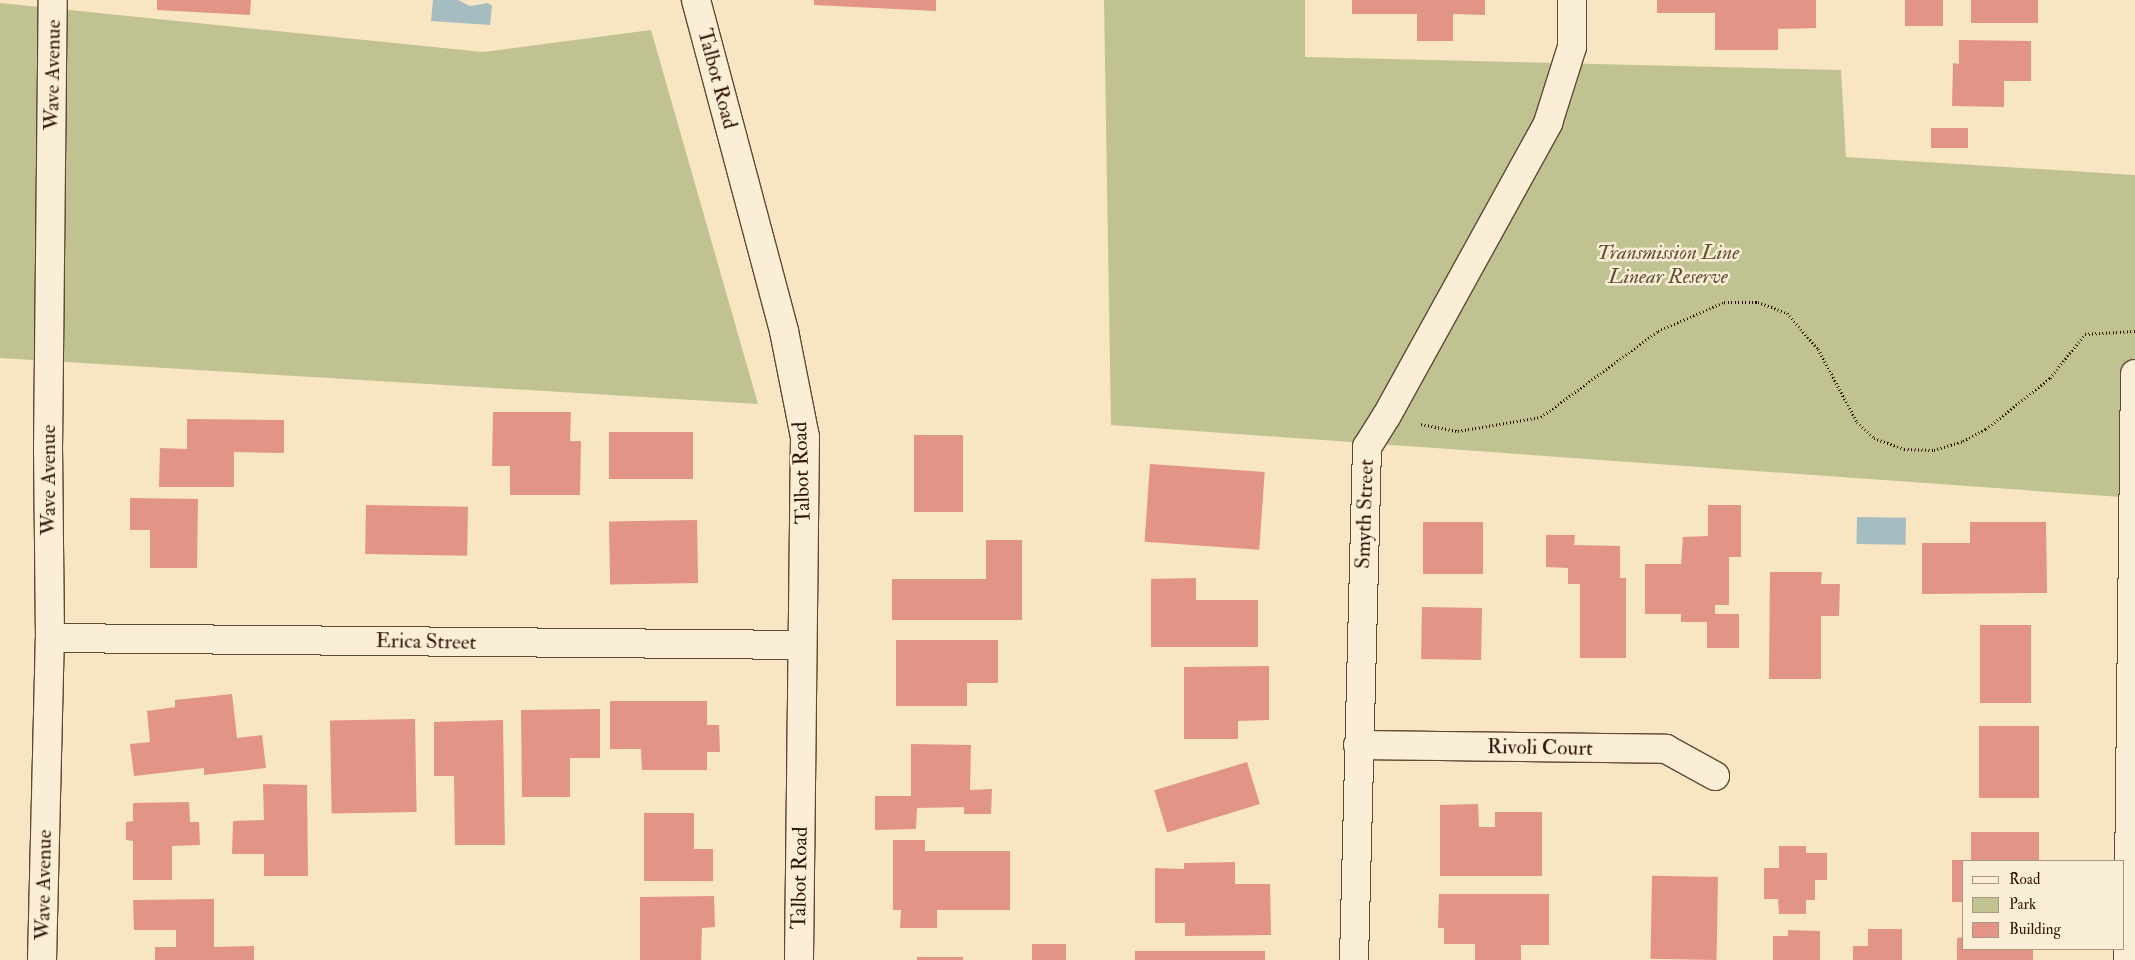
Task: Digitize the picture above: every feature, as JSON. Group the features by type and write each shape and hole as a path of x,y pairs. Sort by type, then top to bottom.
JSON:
{"street":[{"name":"Wave Avenue","path":"42,960 50,638 48,449 54,0"},
{"name":"Talbot Road","path":"696,0 784,332 805,436 799,960"},
{"name":"Smyth Street","path":"1354,960 1367,448 1386,417 1548,123 1572,47 1572,0"},
{"path":"2128,960 2135,374"},
{"name":"Erica Street","path":"50,638 802,645"},
{"name":"Rivoli Court","path":"1358,746 1666,749 1715,776"}],"path":[{"path":"1386,417 1458,431 1541,417 1658,331 1724,302 1758,302 1787,313 1818,349 1858,422 1874,438 1904,449 1934,450 1962,441 1986,429 2050,378 2085,334 2135,331"}],"green space":[{"name":"Transmission Line Linear Reserve","path":"1104,0 1305,0 1305,57 1841,70 1846,157 2135,175 2135,498 1111,425"},
{"path":"0,3 483,52 651,30 758,404 0,358"}],"water":[{"path":"433,0 458,0 470,6 488,3 492,6 490,25 431,21"},
{"path":"1857,517 1906,518 1906,545 1857,544"}],"building":[{"path":"157,0 251,0 250,15 157,10"},
{"path":"814,0 936,0 936,11 814,5"},
{"path":"1352,0 1485,0 1485,15 1453,14 1453,41 1417,41 1417,14 1352,14"},
{"path":"1657,0 1816,0 1816,28 1778,29 1778,50 1715,50 1715,13 1657,13"},
{"path":"1905,0 1943,0 1943,26 1905,26"},
{"path":"1971,0 2038,0 2038,23 1971,23"},
{"path":"1959,40 2031,41 2031,81 2004,81 2004,107 1952,106 1953,63 1959,64"},
{"path":"1931,128 1968,128 1968,148 1931,148"},
{"path":"493,412 571,412 570,441 581,441 580,495 510,495 510,466 492,466"},
{"path":"187,419 284,420 284,453 234,452 234,487 159,487 160,448 187,449"},
{"path":"609,432 693,432 693,479 609,479"},
{"path":"914,435 963,435 963,512 914,512"},
{"path":"1150,464 1265,472 1259,550 1145,542"},
{"path":"130,498 198,499 197,568 150,568 150,530 130,530"},
{"path":"366,505 468,507 467,556 365,554"},
{"path":"1708,505 1741,505 1741,557 1729,557 1729,605 1715,605 1715,614 1739,614 1739,648 1707,648 1707,622 1681,622 1681,614 1645,614 1645,564 1681,564 1683,537 1708,536"},
{"path":"697,520 698,583 610,585 609,522"},
{"path":"1423,522 1483,522 1483,574 1423,574"},
{"path":"1970,522 2046,522 2047,593 1922,594 1922,543 1970,543"},
{"path":"1546,535 1575,535 1574,545 1620,546 1620,578 1626,578 1626,658 1580,658 1580,584 1568,584 1568,568 1546,567"},
{"path":"986,540 1022,540 1022,620 892,620 892,579 986,579"},
{"path":"1770,572 1822,572 1821,584 1840,584 1839,616 1821,616 1821,679 1769,679"},
{"path":"1196,578 1196,600 1258,600 1258,647 1151,647 1151,579"},
{"path":"1422,607 1482,608 1481,660 1421,659"},
{"path":"1980,625 2031,625 2031,703 1980,703"},
{"path":"896,640 998,640 998,683 967,683 967,706 896,706"},
{"path":"1269,666 1269,720 1238,721 1238,739 1184,739 1184,667"},
{"path":"232,694 237,738 262,735 266,768 204,775 204,768 134,776 130,744 150,742 147,711 175,707 175,700"},
{"path":"610,701 707,701 707,725 719,725 720,752 707,752 707,770 642,770 641,749 610,749"},
{"path":"600,709 600,758 570,758 570,797 522,797 521,710"},
{"path":"415,719 417,812 332,813 330,720"},
{"path":"503,720 505,845 455,845 454,776 434,776 434,722"},
{"path":"1979,726 2039,726 2039,798 1979,798"},
{"path":"911,744 971,745 970,790 992,789 991,814 964,814 964,807 917,808 916,829 875,830 875,796 911,796"},
{"path":"1247,762 1260,804 1167,832 1154,790"},
{"path":"263,784 307,785 308,876 264,876 264,854 232,854 233,821 264,820"},
{"path":"189,802 190,822 199,822 200,845 172,846 172,880 133,880 133,841 126,840 126,822 133,821 133,803"},
{"path":"1478,804 1479,827 1495,827 1495,812 1542,812 1542,876 1440,876 1440,805"},
{"path":"644,813 694,813 694,849 713,849 713,881 644,881"},
{"path":"1971,832 2039,832 2039,860 1971,860"},
{"path":"893,840 925,840 925,851 1010,851 1010,910 937,910 937,928 900,928 901,910 893,910"},
{"path":"1779,846 1806,846 1806,853 1827,853 1827,880 1815,880 1815,900 1806,900 1806,914 1779,914 1778,899 1764,899 1764,868 1779,868"},
{"path":"1952,860 1962,860 1962,902 1952,902"},
{"path":"1235,862 1235,884 1270,884 1271,935 1185,936 1185,923 1155,923 1155,868 1184,869 1184,863"},
{"path":"1652,876 1718,877 1717,960 1651,959"},
{"path":"1439,894 1549,894 1549,945 1521,945 1521,960 1475,960 1475,944 1444,944 1444,928 1438,928"},
{"path":"714,896 715,927 702,928 701,960 640,960 640,897"},
{"path":"214,899 214,947 254,946 254,960 155,960 155,947 176,947 176,930 134,930 133,900"},
{"path":"1868,929 1902,929 1902,960 1853,960 1853,946 1868,946"},
{"path":"1788,930 1820,931 1820,960 1773,960 1773,936 1788,936"},
{"path":"1962,937 1962,950 2033,950 2033,960 1957,960 1957,938"},
{"path":"1032,944 1066,944 1066,960 1032,960"},
{"path":"1135,951 1265,951 1265,960 1135,960"},
{"path":"917,957 963,957 963,960 917,960"}]}
